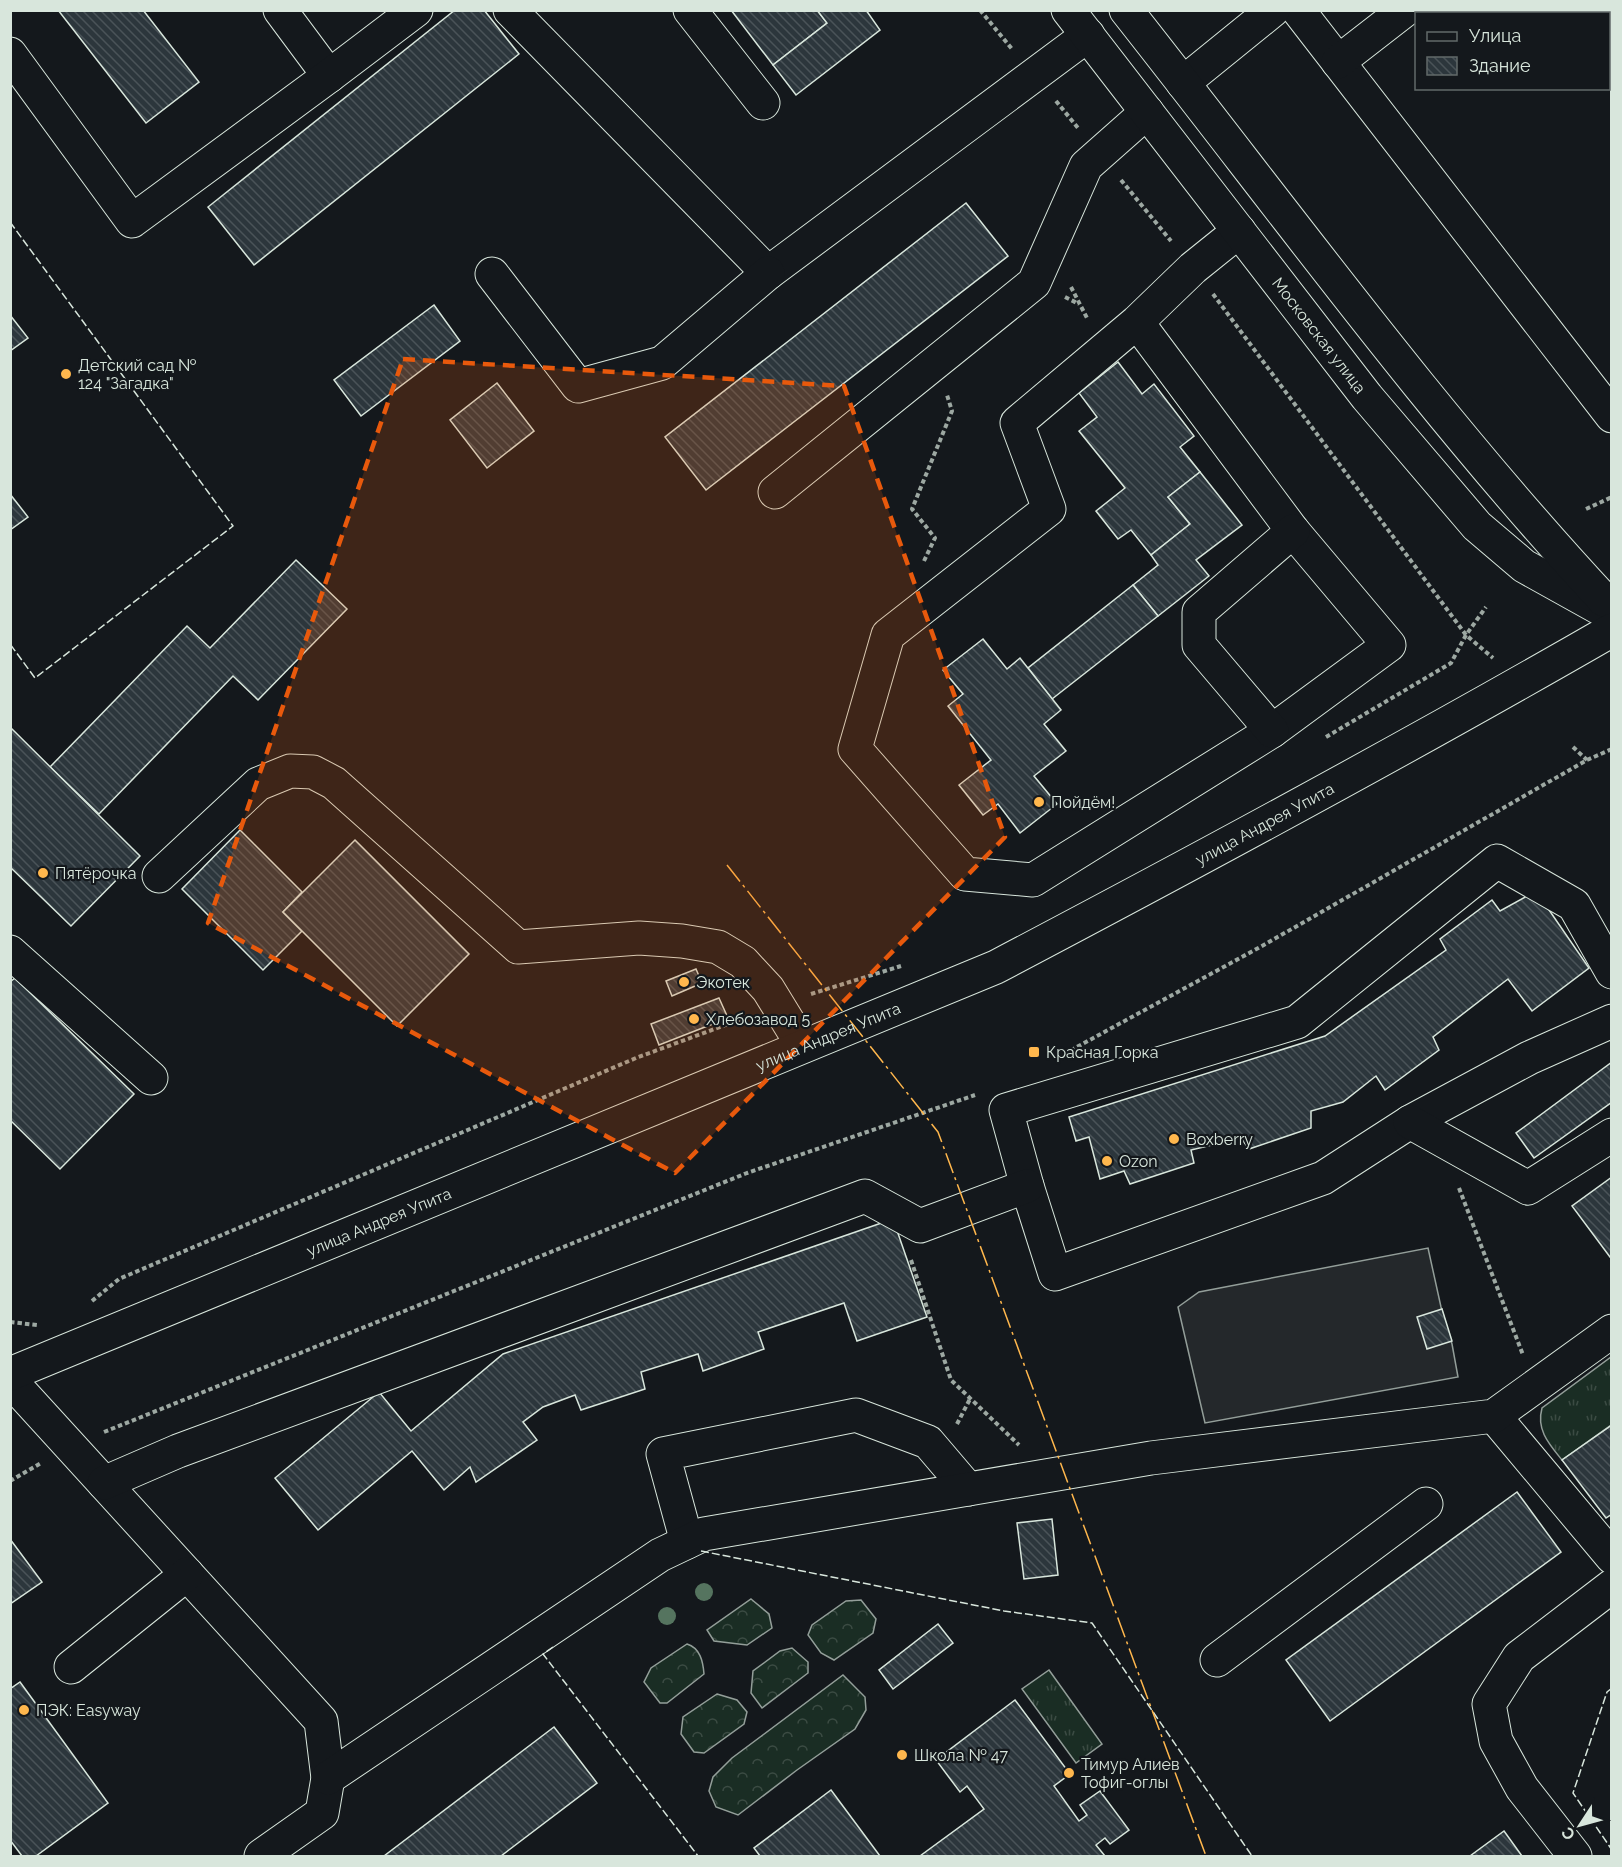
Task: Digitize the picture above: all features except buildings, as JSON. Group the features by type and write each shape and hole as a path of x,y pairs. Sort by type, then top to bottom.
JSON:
{"main road":[{"path":"280,10 330,76"},
{"path":"10,54 132,220 330,76 416,10"},
{"path":"510,10 768,273"},
{"path":"690,10 763,103"},
{"path":"1126,10 1395,355 1549,541 1611,608"},
{"path":"1183,83 1273,10"},
{"path":"1298,10 1611,416"},
{"path":"1338,62 1405,10"},
{"path":"492,274 578,386 662,363 768,273 1035,76 1078,23"},
{"name":"Московская улица","path":"1078,23 1367,397 1477,526 1524,566 1611,615"},
{"path":"775,492 1034,283 1086,166 1147,112"},
{"path":"1137,322 1293,531 1389,645 1272,731 1033,880 964,874 855,749 888,635 1049,509 1017,423 1137,322 1193,268 1239,231"},
{"path":"1272,731 1199,645 1199,612 1293,531"},
{"name":"улица Андрея Упита","path":"10,1374 996,967 1508,690 1611,630"},
{"path":"159,876 258,784 291,771 313,772 334,783 518,947 639,938 682,941 718,947 743,962 768,989 803,1046"},
{"path":"1611,972 1574,905 1497,861 1298,1022 1006,1110 1055,1274 1323,1178 1410,1122 1529,1058 1611,1021"},
{"path":"10,952 151,1078"},
{"path":"1410,1122 1528,1188 1611,1135"},
{"path":"104,1483 189,1447 865,1196 920,1226 1027,1186"},
{"path":"328,1778 660,1555 704,1534 1151,1458 1494,1416 1611,1330"},
{"path":"10,1380 321,1721 328,1778 322,1813 261,1857"},
{"path":"687,1542 663,1454 856,1415 928,1442 968,1489"},
{"path":"1494,1416 1611,1557"},
{"path":"1217,1660 1426,1504"},
{"path":"71,1667 187,1574"},
{"path":"1575,1857 1522,1788 1496,1741 1489,1704 1519,1657 1611,1586"}],"path":[{"path":"980,10 1035,76"},
{"path":"1050,246 1103,350"},
{"path":"1193,268 1466,636 1498,662"},
{"path":"919,570 935,538 912,509 952,411 936,363"},
{"path":"1586,509 1611,497"},
{"path":"1466,636 1486,607"},
{"path":"1573,747 1587,760"},
{"path":"1054,1060 1262,946 1611,748"},
{"path":"10,1481 70,1446 747,1173 980,1094"},
{"path":"1439,1138 1536,1386"},
{"path":"896,1212 951,1380 1050,1475"}],"highlighted area":[{"path":"403,359 844,386 1005,837 675,1173 208,923"}],"green space":[{"path":"1611,1357 1611,1425 1562,1460 1542,1430 1542,1408"},
{"path":"751,1599 769,1614 772,1628 747,1645 714,1641 707,1630"},
{"path":"861,1600 876,1619 873,1633 834,1660 821,1653 808,1635 812,1625 846,1601"},
{"path":"687,1644 700,1656 704,1674 667,1703 660,1703 644,1682 651,1668"},
{"path":"792,1648 808,1662 808,1673 762,1708 751,1693 753,1671 780,1651"},
{"path":"1049,1670 1102,1744 1076,1763 1022,1689"},
{"path":"843,1675 865,1697 866,1710 855,1729 738,1815 716,1807 709,1791 713,1777 732,1758"},
{"path":"717,1694 737,1700 747,1712 744,1724 704,1753 694,1752 681,1734 683,1717"}],"shaded area":[{"path":"1428,1248 1458,1377 1205,1423 1178,1307 1199,1292"}],"fence":[{"path":"10,222 233,526 35,678 10,644"},
{"path":"701,1551 1004,1611 1092,1623 1252,1856"},
{"path":"553,1647 543,1654 698,1856"},
{"path":"1612,1688 1607,1692 1573,1793 1612,1850"}],"power":[{"path":"727,865 938,1132 1206,1856"}],"place":[{"name":"Детский сад № 124 \"Загадка\"","path":"66,374"},
{"name":"Пойдём!","path":"1039,802"},
{"name":"Пятёрочка","path":"43,873"},
{"name":"Экотек","path":"684,982"},
{"name":"Хлебозавод 5","path":"694,1019"},
{"name":"Красная Горка","path":"1034,1052"},
{"name":"Boxberry","path":"1174,1139"},
{"name":"Ozon","path":"1107,1161"},
{"name":"ПЭК: Easyway","path":"24,1710"},
{"name":"Школа № 47","path":"902,1755"},
{"name":"Тимур Алиев Тофиг-оглы","path":"1069,1773"}]}
